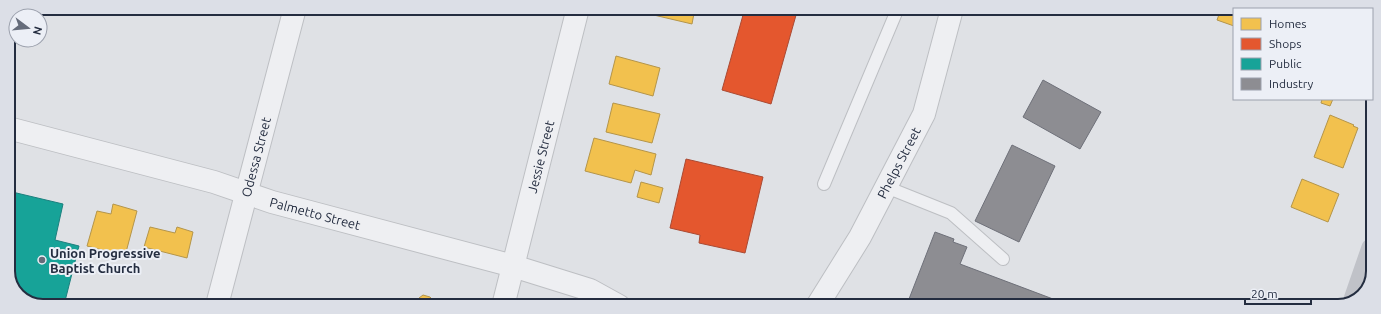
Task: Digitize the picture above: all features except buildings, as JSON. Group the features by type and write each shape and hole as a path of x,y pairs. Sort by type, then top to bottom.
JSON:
{"street":[{"name":"Odessa Street","path":"219,299 293,15"},
{"name":"Jessie Street","path":"505,299 576,15"},
{"name":"Phelps Street","path":"821,299 860,237 924,114 950,15"},
{"name":"Palmetto Street","path":"15,130 214,182 272,202 513,266 590,290 606,299"},
{"path":"1357,291 1366,266"}],"lane":[{"path":"824,184 895,15"},
{"path":"886,187 951,213 1003,259"}],"place":[{"name":"Union Progressive Baptist Church","path":"42,260"}]}
